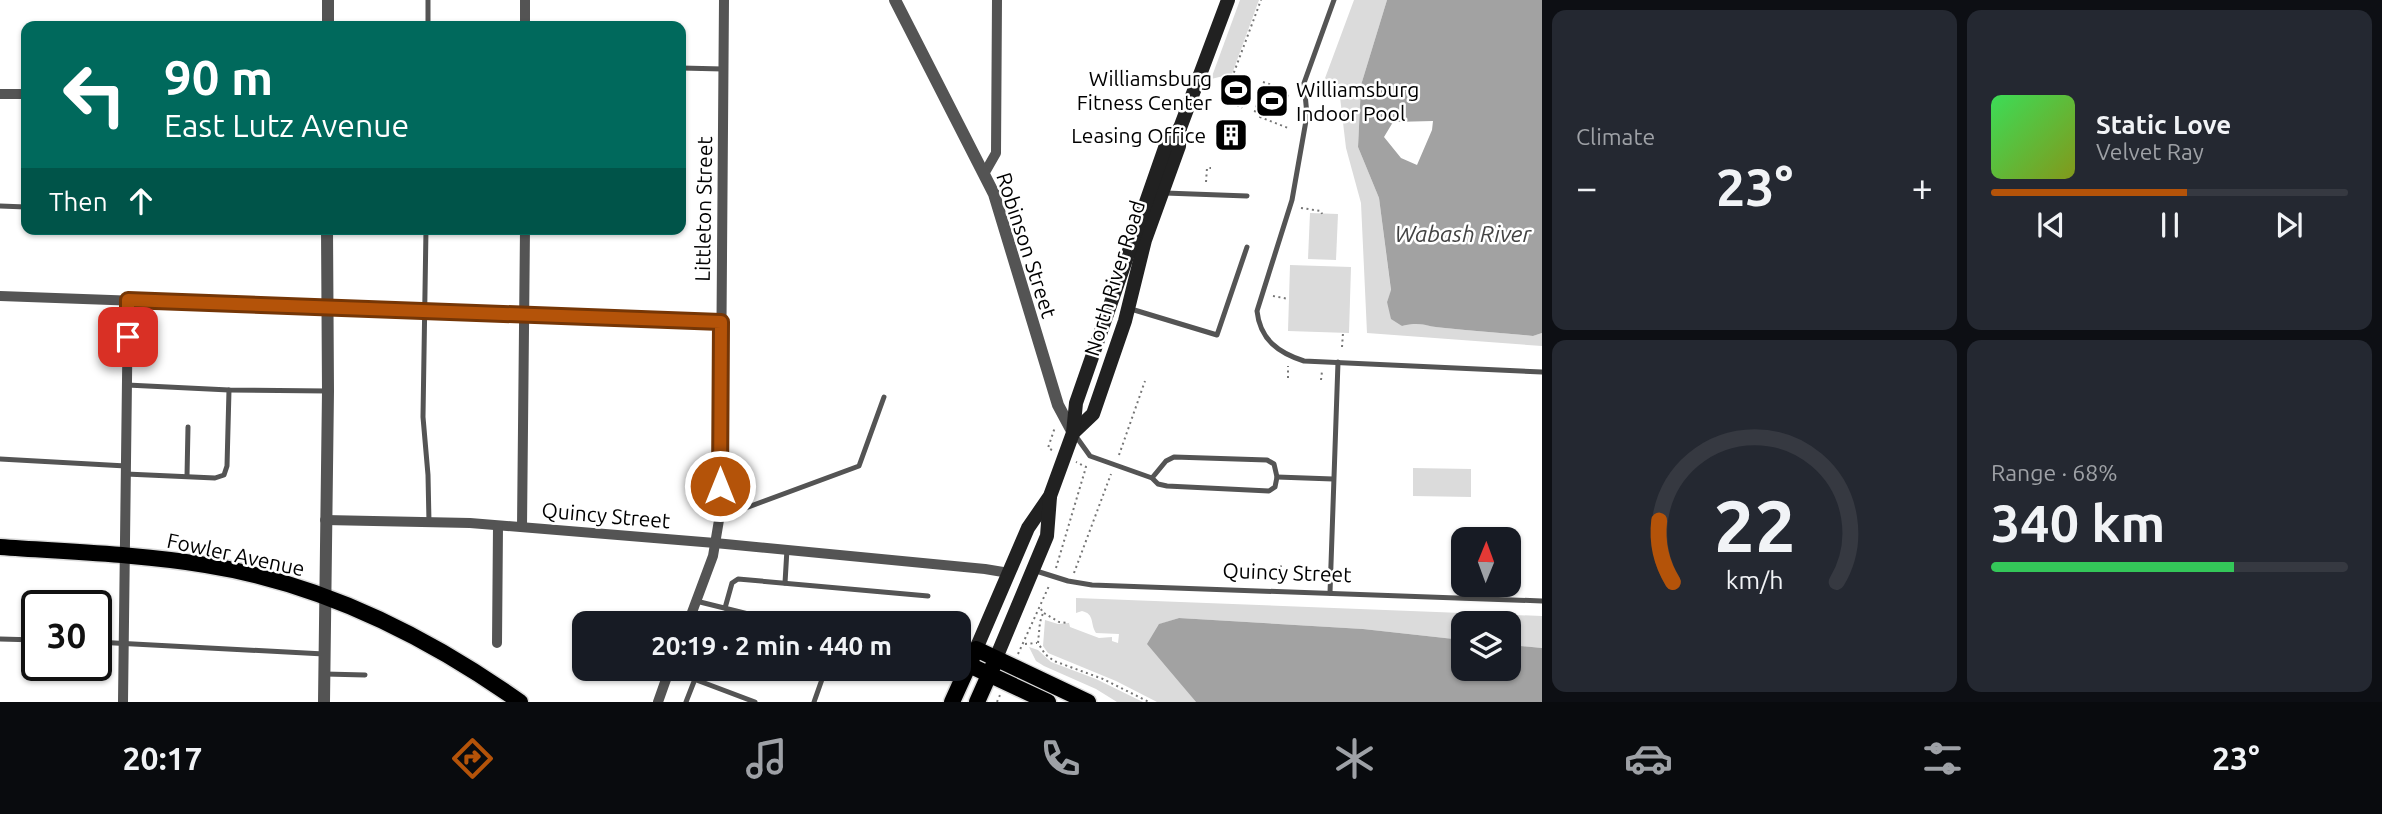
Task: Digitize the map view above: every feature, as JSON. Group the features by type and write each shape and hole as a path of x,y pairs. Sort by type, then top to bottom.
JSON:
{"main road":[{"name":"North River Road","path":"1073,433 1093,414 1128,308 1145,240 1179,146 1180,128 1228,0"},
{"name":"North River Road","path":"971,660 1028,528 1050,496 1073,433 1076,403 1167,142 1180,128"},
{"name":"North River Road","path":"977,702 1047,536 1050,496"},
{"name":"Fowler Avenue","path":"0,548 124,555 208,565 262,578 325,597 398,628 447,654 520,702"},
{"path":"976,649 1087,702"},
{"path":"971,666 1048,702"},
{"name":"North River Road","path":"952,702 962,681"}],"street":[{"path":"328,0 328,21"},
{"path":"525,0 525,21"},
{"name":"Littleton Street","path":"692,611 713,556 719,514 724,0"},
{"name":"Robinson Street","path":"895,0 994,194 1058,405 1073,433"},
{"path":"985,174 996,152 997,0"},
{"path":"0,94 21,94"},
{"path":"324,702 327,235"},
{"path":"522,527 524,235"},
{"path":"0,296 721,322"},
{"path":"123,702 128,300"},
{"name":"Quincy Street","path":"325,520 522,527 787,549 1009,573"},
{"path":"497,643 498,526"},
{"path":"660,701 666,681"}],"lane":[{"path":"428,0 428,21"},
{"path":"1334,0 1304,83 1307,116 1292,200 1257,311 1259,324 1275,349 1304,361 1542,372"},
{"path":"686,68 724,69"},
{"path":"1162,192 1247,196"},
{"path":"0,206 21,207"},
{"path":"426,235 423,417 429,522"},
{"path":"1128,308 1217,335 1247,247"},
{"path":"1330,593 1338,362"},
{"path":"127,385 328,391"},
{"path":"0,459 220,477 226,471 229,390"},
{"path":"719,514 732,513 859,466 884,397"},
{"path":"187,476 188,427"},
{"path":"1073,433 1090,456 1167,486 1269,491 1275,487 1277,477 1274,464 1268,460 1174,457 1166,461 1152,478"},
{"path":"1277,477 1334,479"},
{"path":"785,583 787,549"},
{"name":"Quincy Street","path":"1033,570 1092,585 1542,601"},
{"path":"725,608 732,583 738,579 928,596"},
{"path":"696,601 737,611"},
{"path":"0,639 21,640"},
{"path":"112,643 324,654"},
{"path":"325,674 365,675"},
{"path":"686,702 694,681"},
{"path":"700,681 755,702"},
{"path":"814,702 821,681"}],"path":[{"path":"1230,83 1261,0"},
{"path":"1240,55 1244,57"},
{"path":"1263,82 1283,89"},
{"path":"1237,105 1242,108"},
{"path":"1254,111 1261,113 1261,117 1288,128"},
{"path":"1206,182 1207,168 1211,168"},
{"path":"1301,208 1322,211"},
{"path":"1273,296 1289,299"},
{"path":"1342,347 1343,333"},
{"path":"1288,366 1288,378"},
{"path":"1321,380 1322,371"},
{"path":"1118,457 1145,381"},
{"path":"1051,450 1048,448 1054,432"},
{"path":"1056,566 1086,467"},
{"path":"1074,573 1111,474"},
{"path":"1280,573 1281,563"},
{"path":"1038,643 1023,644 1047,589"},
{"path":"1040,607 1059,622 1069,622"},
{"path":"1043,612 1038,643 1045,654 1149,702"},
{"path":"997,702 1002,692"}],"shaded area":[{"path":"1240,0 1259,0 1232,74 1211,79"},
{"path":"1354,0 1387,0 1361,85 1358,147 1379,198 1391,291 1387,302 1402,326 1420,324 1533,336 1542,333 1542,346 1367,333 1361,203 1346,148 1340,97 1321,89"},
{"path":"1310,213 1338,214 1336,260 1308,259"},
{"path":"1290,265 1351,267 1349,333 1288,331"},
{"path":"1413,468 1471,469 1471,497 1413,496"},
{"path":"1076,598 1451,612 1451,639 1363,629 1179,618 1160,624 1175,676 1196,702 1157,702 1116,681 1048,653 1043,646 1045,620 1058,624 1069,623 1070,627 1099,638 1112,637 1112,641 1118,643 1119,634 1096,633 1089,614 1082,611 1076,613"},
{"path":"1521,615 1542,616 1542,648 1521,646"},
{"path":"1029,647 1038,650 1051,662 1096,679 1143,702 1117,702 1096,689 1036,661"}],"water":[{"name":"Wabash River","path":"1387,0 1542,0 1542,333 1533,336 1420,324 1402,326 1391,319 1387,302 1391,290 1379,198 1358,147 1361,85","holes":["1433,121 1432,130 1417,165 1401,158 1384,137 1393,122"]},
{"name":"Williamsburg Indoor Pool","path":"1263,85 1289,95 1281,116 1255,107"},
{"path":"1179,618 1363,629 1451,639 1451,681 1521,681 1521,646 1542,648 1542,702 1196,702 1147,644 1159,624"}],"place":[{"name":"Williamsburg Fitness Center","path":"1236,90"},
{"name":"Williamsburg Indoor Pool","path":"1272,101"},
{"name":"Leasing Office","path":"1231,135"}],"route":[{"path":"128,337 128,300 721,322 720,486"}]}
